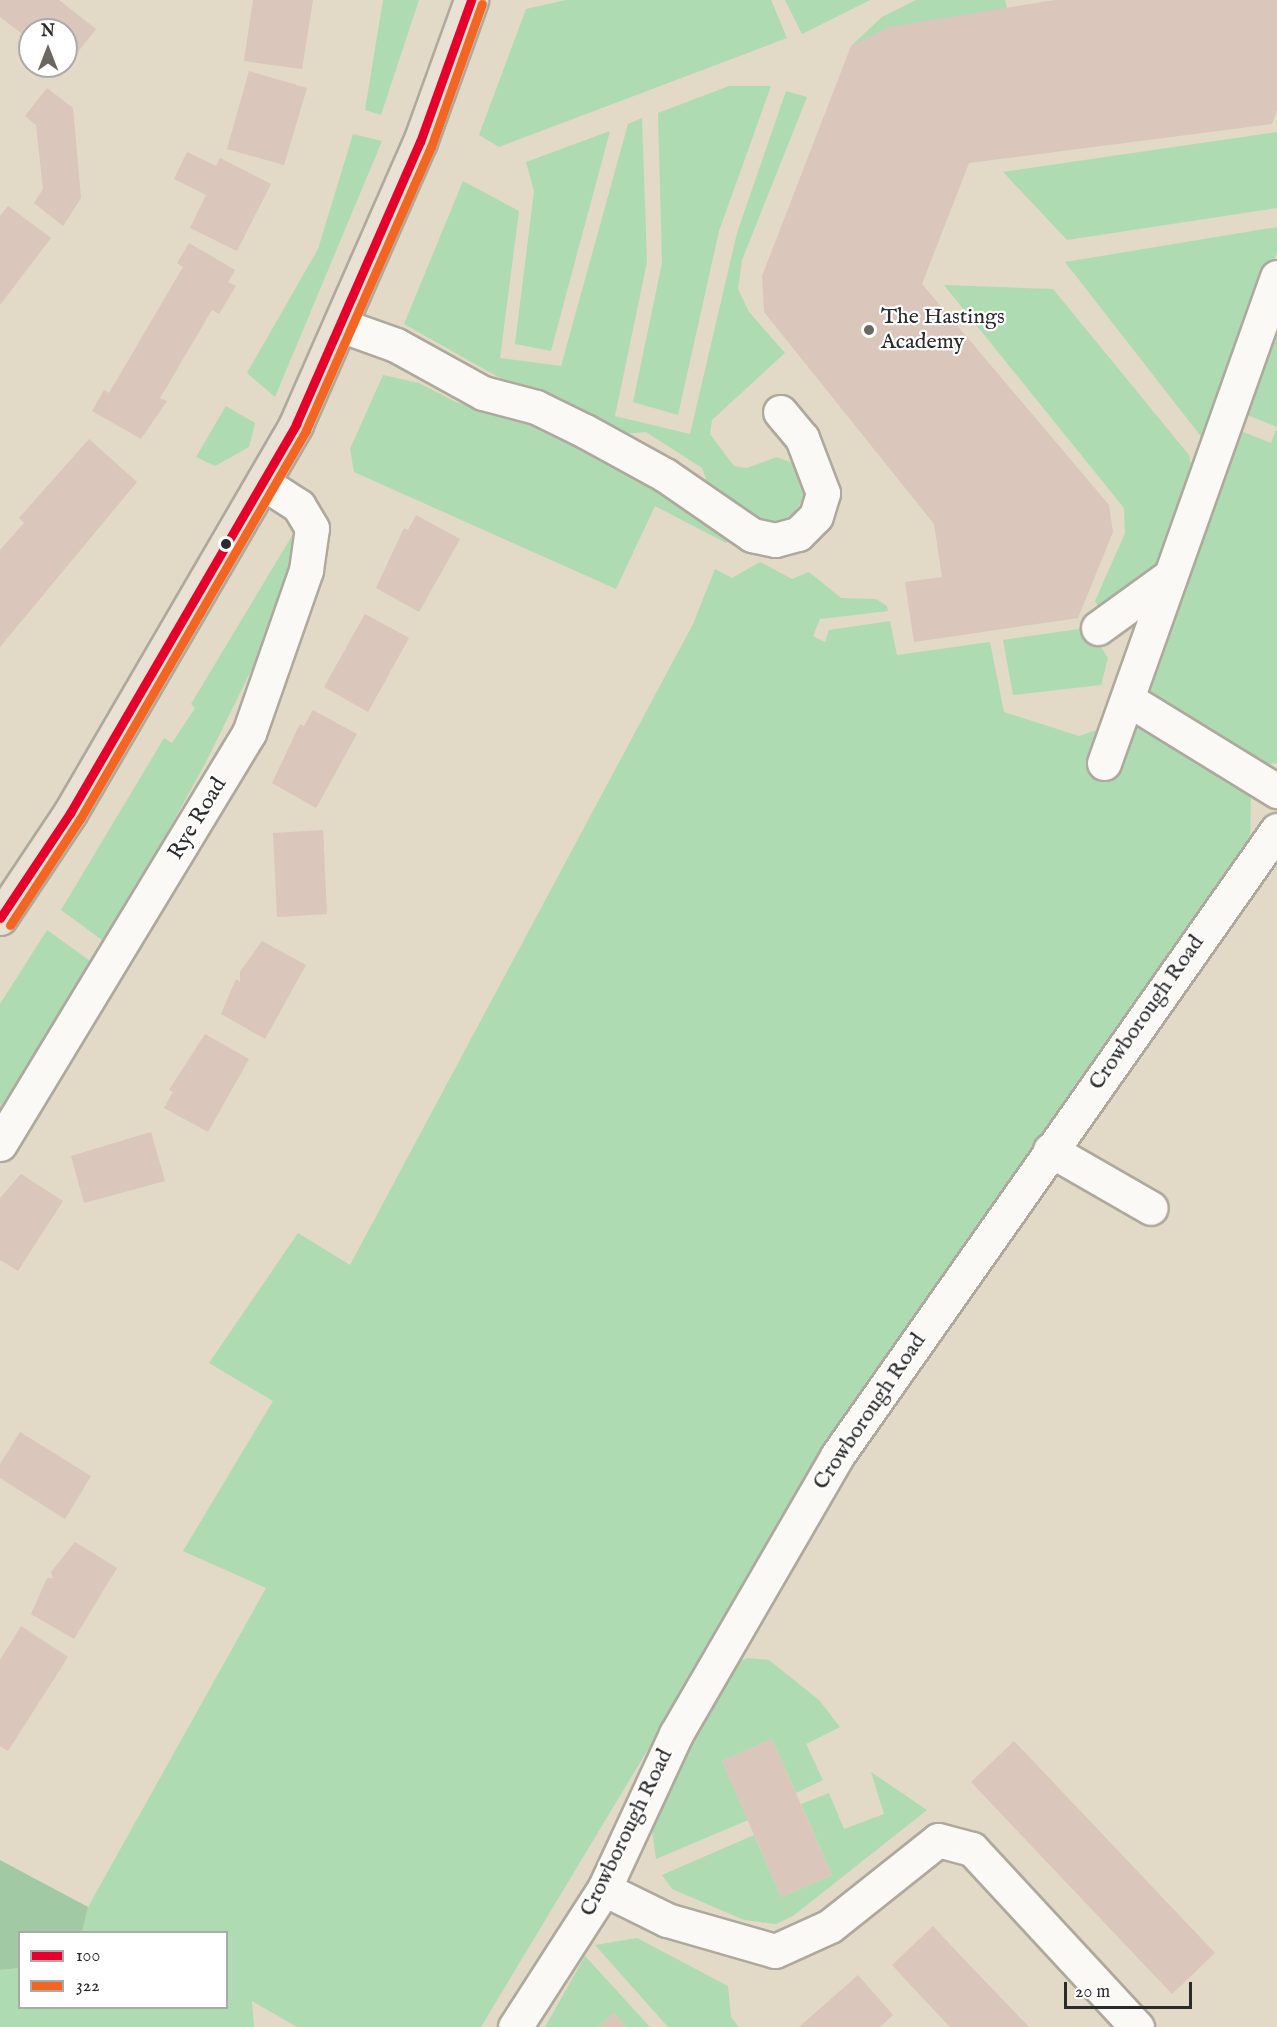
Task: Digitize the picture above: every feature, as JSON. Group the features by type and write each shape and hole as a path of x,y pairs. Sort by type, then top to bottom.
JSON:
{"highway":[{"path":"0,918 70,813 265,484 343,326 420,142 471,0"}],"street":[{"path":"1104,763 1129,700 1167,578 1277,278"},
{"path":"343,326 396,345 483,393 536,407 585,431 665,475 744,531 775,540 798,534 816,516 823,493 802,438 780,412"},
{"name":"Rye Road","path":"0,1144 249,733 306,570 312,528 299,506 265,484"},
{"path":"1098,628 1167,578"},
{"path":"1129,700 1277,791"},
{"name":"Crowborough Road","path":"515,2027 604,1889 638,1808 837,1456 1277,830"},
{"path":"1050,1150 1151,1208"},
{"path":"604,1889 667,1920 775,1951 830,1926 938,1840 972,1849 1137,2027"}],"green space":[{"path":"383,0 419,0 381,115 365,110"},
{"path":"566,0 771,0 787,38 499,147 479,135 526,9"},
{"path":"785,0 870,0 802,34"},
{"path":"916,0 1005,0 1007,8 851,46 882,17"},
{"path":"729,86 771,86 719,231 678,415 633,402 662,263 658,113"},
{"path":"786,91 807,97 742,260 738,289 749,312 785,353 712,420 710,434 734,466 747,468 777,457 795,464 807,493 790,520 775,525 757,522 709,488 702,468 646,432 625,434 512,385 404,324 463,181 519,211 500,358 561,366 628,124 642,118 647,262 615,416 690,434 737,233"},
{"path":"610,131 551,351 515,344 534,191 526,162"},
{"path":"1277,132 1277,208 1067,240 1003,172"},
{"path":"353,134 382,141 275,397 247,373 318,249"},
{"path":"1277,227 1277,252 1203,439 1065,262"},
{"path":"944,285 1053,289 1189,455 1192,468 1164,557 1098,606 1095,601 1125,533 1124,508"},
{"path":"1277,310 1277,427 1240,412"},
{"path":"383,375 419,383 456,402 581,440 634,468 731,538 726,543 655,506 616,589 354,472 350,449"},
{"path":"226,406 255,423 249,447 215,466 196,457"},
{"path":"1231,427 1271,443 1277,427 1277,763 1253,766 1148,693 1145,677"},
{"path":"296,529 278,616 205,764 106,943 61,910 164,738 172,743 195,708 191,704"},
{"path":"760,562 792,579 809,572 841,598 876,599 887,606 888,611 820,619 813,636 825,642 829,630 890,621 897,655 990,642 1004,712 1079,736 1138,716 1251,786 1250,850 828,1450 481,2027 297,2027 252,2001 254,2027 0,2027 0,1970 18,1968 18,2009 228,2009 228,1931 82,1931 88,1907 266,1588 183,1551 273,1401 209,1363 298,1233 350,1265 693,624 715,569 732,578"},
{"path":"1084,621 1108,658 1101,685 1013,695 1003,640 1079,629"},
{"path":"47,930 93,963 0,1108 0,1004"},
{"path":"747,1658 769,1660 819,1700 840,1727 806,1744 823,1780 796,1793 772,1739 722,1761 748,1820 656,1859 651,1823 663,1795 730,1666"},
{"path":"871,1772 927,1810 793,1916 776,1924 744,1920 672,1889 662,1875 754,1835 781,1897 832,1875 801,1804 829,1793 844,1829 884,1814"},
{"path":"0,1860 88,1907 82,1931 18,1931 18,1968 0,1970"},
{"path":"637,1938 728,1986 731,2017 739,2027 668,2027 595,1945"},
{"path":"585,1956 650,2027 626,2027 614,2013 598,2027 545,2027"}],"building":[{"path":"0,0 59,0 96,29 78,52 78,18 18,18 18,31 0,17"},
{"path":"253,0 313,0 302,69 244,61"},
{"name":"The Hastings Academy","path":"1055,0 1277,0 1277,110 1272,124 969,163 922,284 1109,505 1113,532 1078,618 914,642 905,582 942,577 934,524 764,312 762,276 851,46 889,27"},
{"path":"249,71 307,88 284,165 227,149"},
{"path":"47,88 73,108 81,198 63,226 34,203 43,189 36,125 25,116"},
{"path":"187,152 216,166 220,158 271,184 237,251 190,228 206,195 174,179"},
{"path":"8,206 51,238 0,305 0,216"},
{"path":"189,243 235,270 228,282 236,286 219,314 212,310 160,398 167,401 141,439 92,411 104,390 109,393 183,267 177,263"},
{"path":"89,439 137,482 0,647 0,550 24,523 19,518"},
{"path":"416,515 460,539 419,612 376,588 404,528 408,530"},
{"path":"365,614 409,638 368,712 324,687"},
{"path":"313,710 357,734 316,808 272,783 300,724 304,726"},
{"path":"323,830 327,914 277,917 273,833"},
{"path":"262,941 306,965 265,1039 221,1014 236,979 240,982 240,972"},
{"path":"205,1034 249,1059 208,1132 164,1108 173,1092 169,1090"},
{"path":"151,1132 165,1181 84,1203 71,1156"},
{"path":"21,1174 63,1201 18,1271 0,1260 0,1198"},
{"path":"20,1432 91,1476 65,1519 0,1478 0,1464"},
{"path":"75,1542 117,1568 74,1639 31,1614 47,1578 53,1578 51,1572"},
{"path":"21,1626 68,1657 8,1751 0,1746 0,1660"},
{"path":"772,1739 832,1875 781,1897 722,1761"},
{"path":"1014,1741 1215,1953 1172,1994 971,1782"},
{"path":"933,1926 1029,2027 950,2027 892,1965"},
{"path":"858,1975 893,2015 880,2027 799,2027"},
{"path":"614,2013 626,2027 598,2027"}],"transit line":[{"name":"100","path":"0,918 70,813 296,424 420,142 471,0"},
{"name":"322","path":"10,925 80,819 306,430 431,147 482,4"}],"place":[{"name":"The Hastings Academy","path":"869,330"}]}
